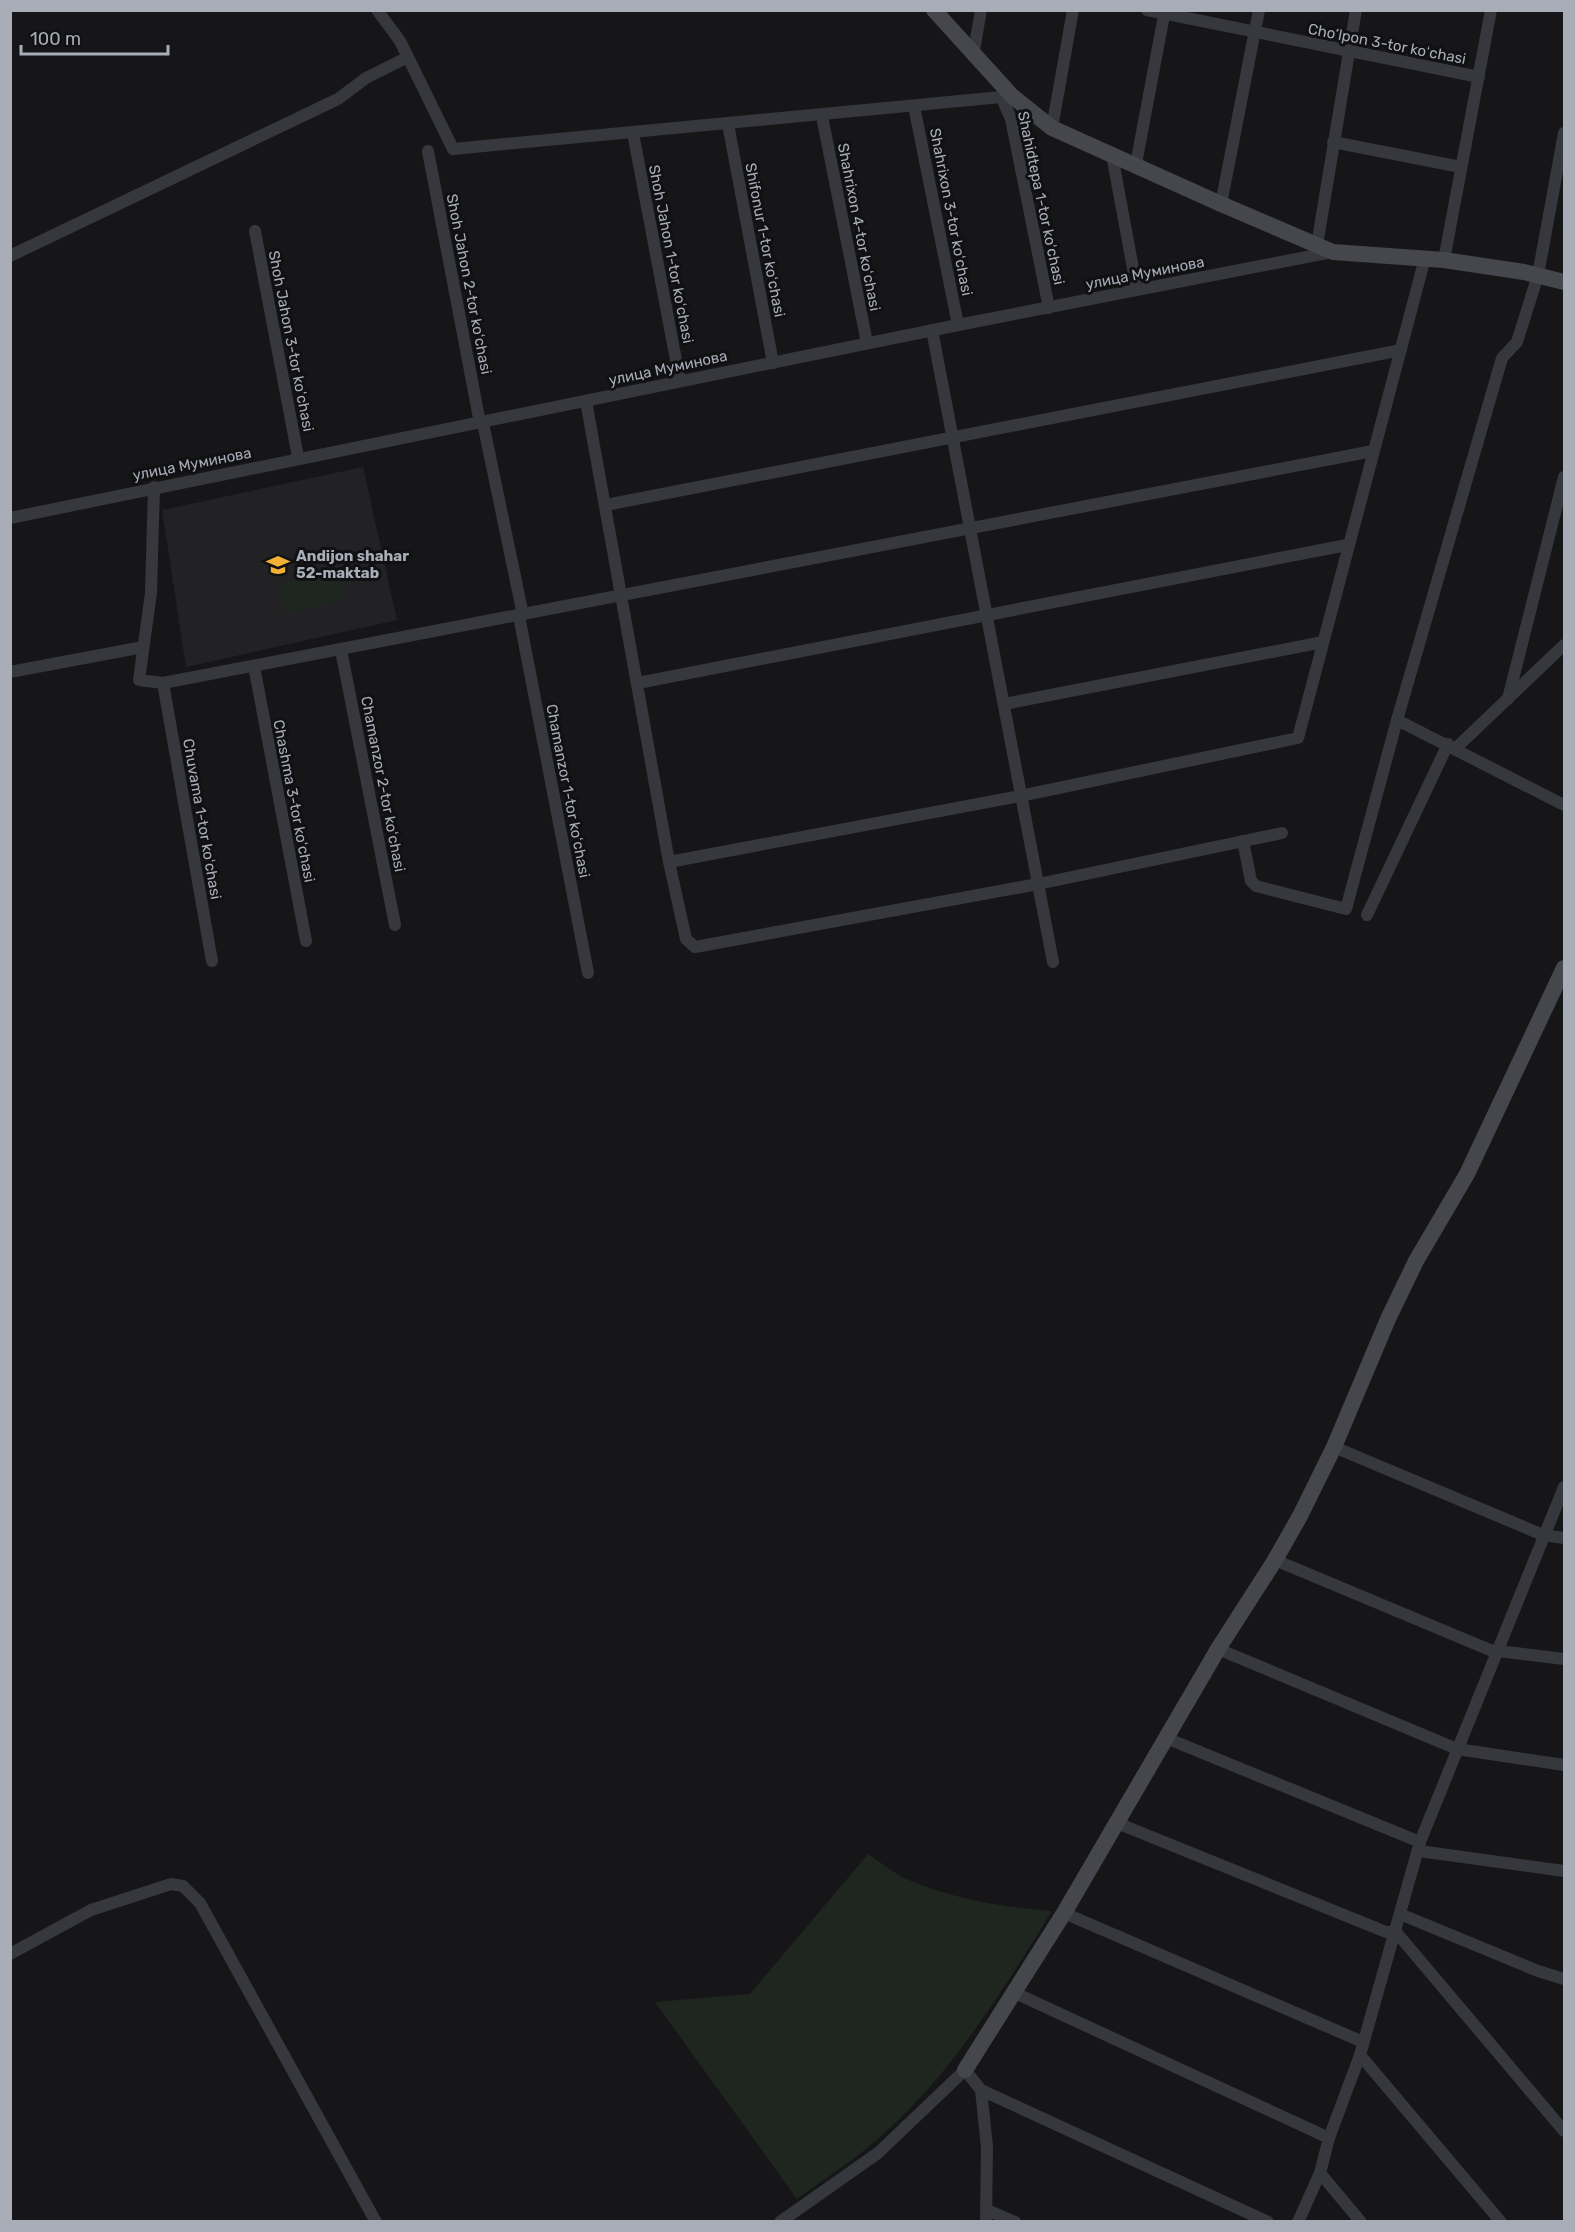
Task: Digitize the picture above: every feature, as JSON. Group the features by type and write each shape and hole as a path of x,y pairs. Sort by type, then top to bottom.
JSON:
{"street":[{"path":"377,10 400,41 453,149 822,116 1007,96"},
{"path":"934,10 1007,96 1052,128 1221,204 1333,252 1444,260 1538,275 1564,282"},
{"path":"973,56 981,10"},
{"path":"1052,128 1073,10"},
{"name":"Cho‘lpon 3-tor koʻchasi","path":"1147,10 1479,77"},
{"path":"1221,204 1259,10"},
{"path":"1317,245 1356,10"},
{"path":"1444,260 1491,10"},
{"path":"1136,164 1165,12"},
{"path":"10,256 338,99 366,78 408,57"},
{"name":"Shahidtepa 1-tor koʻchasi","path":"1007,96 1049,308"},
{"name":"Shahrixon 3-tor koʻchasi","path":"914,106 958,325"},
{"name":"Shahrixon 4-tor koʻchasi","path":"822,116 867,343"},
{"name":"Shifonur 1-tor koʻchasi","path":"728,124 773,363"},
{"name":"Shoh Jahon 1-tor koʻchasi","path":"633,133 680,381"},
{"path":"1243,841 1251,881 1256,886 1346,909 1397,720 1502,358 1517,342 1538,275 1564,133"},
{"path":"1333,142 1461,167"},
{"name":"Shoh Jahon 2-tor koʻchasi","path":"428,151 482,423"},
{"path":"1112,155 1137,290"},
{"name":"Shoh Jahon 3-tor koʻchasi","path":"255,231 298,458"},
{"name":"улица Муминова","path":"10,518 867,343 1333,252"},
{"path":"669,862 1020,796 1298,738 1347,545 1425,258"},
{"path":"932,330 1053,962"},
{"path":"606,505 1401,350"},
{"path":"586,401 638,683 651,774 686,939 695,947 1038,884 1282,833"},
{"name":"Chamanzor 1-tor koʻchasi","path":"482,423 521,615 588,973"},
{"path":"154,487 151,593 139,680 162,683 521,615 969,526 1373,451"},
{"path":"1508,699 1564,477"},
{"path":"638,683 1347,545"},
{"path":"1004,704 1323,642"},
{"path":"1367,915 1452,746 1508,699 1564,645"},
{"path":"10,672 143,647"},
{"name":"Chamanzor 2-tor koʻchasi","path":"341,650 395,925"},
{"name":"Chashma 3-tor koʻchasi","path":"254,666 306,941"},
{"name":"Chuvama 1-tor koʻchasi","path":"162,683 212,961"},
{"path":"1397,720 1564,805"},
{"path":"780,2222 878,2153 965,2070 1015,1993 1218,1649 1275,1560 1334,1447 1388,1319 1416,1262 1467,1174 1564,968"},
{"path":"1334,1447 1543,1535 1564,1538"},
{"path":"1298,2222 1320,2174 1329,2138 1360,2055 1420,1846 1564,1487"},
{"path":"1275,1560 1490,1650 1498,1649 1564,1659"},
{"path":"1218,1649 1457,1749 1564,1764"},
{"path":"1166,1738 1420,1846 1564,1871"},
{"path":"1117,1823 1386,1932 1396,1932 1564,2131"},
{"path":"10,1954 91,1910 171,1884 183,1886 200,1903 376,2222"},
{"path":"1064,1913 1363,2042"},
{"path":"1400,1914 1538,1971 1564,1979"},
{"path":"1015,1993 1329,2138"},
{"path":"1360,2055 1501,2222"},
{"path":"965,2070 981,2090 1269,2222"},
{"path":"981,2090 987,2147 987,2216 1015,2222"},
{"path":"1320,2174 1361,2222"}],"shaded area":[{"name":"Andijon shahar 52-maktab","path":"363,467 397,620 186,667 162,510"},
{"path":"337,569 344,599 286,613 279,583"},
{"path":"868,1854 894,1872 928,1888 998,1905 1052,1911 991,2006 922,2096 867,2148 797,2199 655,2002 750,1994"}],"place":[{"name":"Andijon shahar 52-maktab","path":"278,565"}]}
